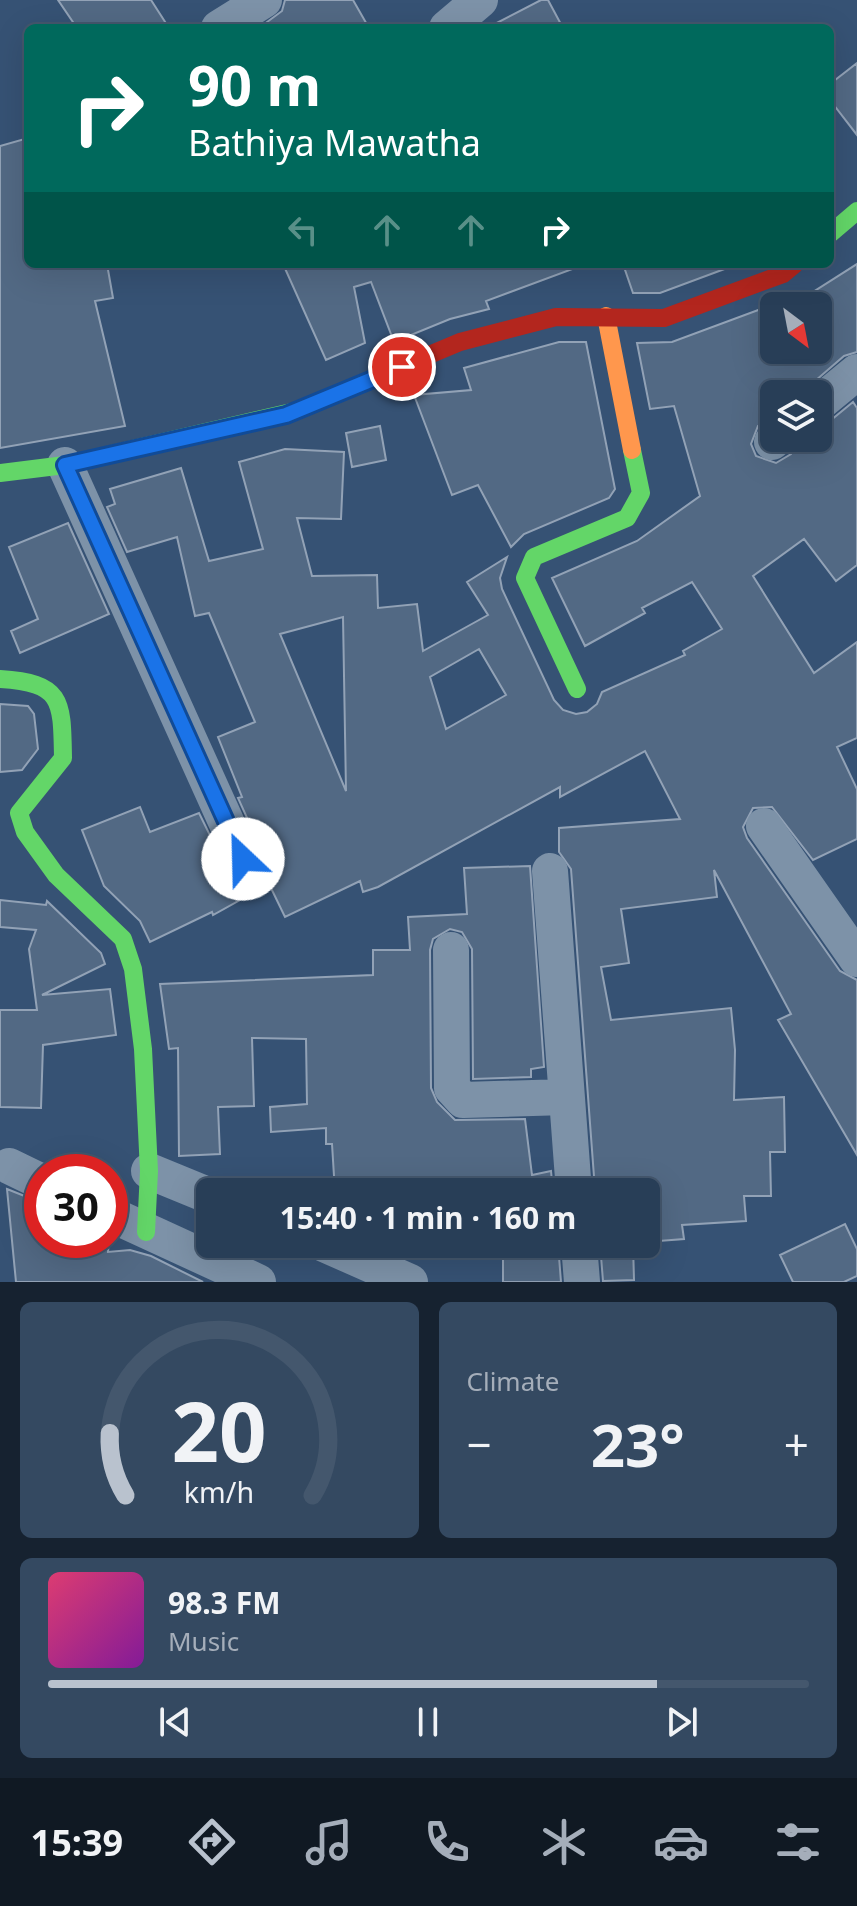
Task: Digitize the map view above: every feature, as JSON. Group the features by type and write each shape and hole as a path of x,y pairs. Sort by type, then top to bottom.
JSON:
{"street":[{"path":"225,24 264,0"},
{"path":"452,24 480,0"},
{"path":"834,231 857,211"},
{"path":"0,473 65,465 286,415 474,339 556,317 664,318 783,274 790,268"},
{"path":"577,689 525,578 534,557 627,518 641,493 606,316"},
{"path":"65,465 243,859"},
{"path":"0,679 37,683 47,688 59,705 63,758 19,813 25,832 56,875 123,939 133,969 143,1049 149,1171 146,1232"},
{"path":"764,826 857,959"},
{"path":"550,871 573,1178"},
{"path":"451,950 452,1088 463,1100 566,1097"},
{"path":"9,1166 24,1173"},
{"path":"149,1171 196,1190"},
{"path":"128,1223 258,1282"},
{"path":"356,1258 410,1282"},
{"path":"580,1258 582,1282"}],"building":[{"path":"58,0 151,0 166,24 74,24"},
{"path":"285,0 353,0 367,24 264,24 282,11"},
{"path":"541,0 548,0 561,24 495,24"},
{"path":"857,63 857,135 834,105 834,81"},
{"path":"24,139 24,268 108,268 113,298 95,301 125,426 0,448 0,146"},
{"path":"857,264 857,352 844,356 816,380 760,380 760,425 751,444 756,456 776,463 792,452 832,452 832,419 853,402 857,408 857,565 836,581 804,539 753,576 814,673 857,642 857,738 837,747 857,789 857,839 813,860 772,807 753,808 743,827 747,838 840,971 857,980 857,1155 778,1020 791,1014 714,870 717,897 621,909 629,963 601,967 611,1020 731,1008 735,1050 734,1100 784,1097 785,1152 770,1152 771,1196 744,1196 746,1221 682,1225 684,1239 660,1241 660,1178 594,1178 571,869 559,852 559,828 680,819 645,751 560,797 560,787 378,887 363,892 360,881 285,917 269,884 213,915 212,912 150,942 140,921 104,886 82,830 140,807 150,832 199,813 230,876 242,880 252,878 264,862 218,737 255,722 209,613 195,616 177,537 127,552 107,507 115,504 110,489 181,468 209,561 263,549 239,462 285,449 344,452 341,519 297,518 312,576 377,575 378,608 417,604 423,651 488,615 467,582 507,557 500,578 502,589 554,700 563,710 576,714 587,712 597,704 602,692 685,655 683,651 722,629 692,582 642,608 645,613 585,646 552,578 637,541 700,496 674,406 650,409 637,343 672,342 760,309 760,364 832,364 832,292 813,292","holes":["343,617 346,791 280,634","479,649 506,695 446,729 430,677"]},
{"path":"285,268 575,268 486,301 489,309 450,319 394,342 371,282 354,287 365,343 326,360"},
{"path":"624,268 727,268 660,293 633,293"},
{"path":"559,342 586,342 615,489 609,498 524,534 511,547 478,485 452,495 414,395 471,390 464,368"},
{"path":"380,426 386,460 352,467 346,433"},
{"path":"68,523 109,614 20,653 11,631 38,619 9,547"},
{"path":"0,704 28,706 34,714 38,749 22,770 0,772"},
{"path":"530,866 544,1067 531,1069 531,1077 473,1079 472,949 462,932 450,929 433,939 430,950 431,1088 437,1102 455,1120 525,1119 532,1175 551,1171 552,1178 334,1178 332,1144 326,1144 326,1128 271,1132 270,1107 307,1104 306,1039 252,1038 254,1106 218,1107 220,1154 179,1156 178,1048 169,1049 160,984 373,975 373,950 410,950 408,917 467,914 464,868"},
{"path":"0,900 46,905 47,901 101,953 105,964 42,995 110,989 116,1035 43,1045 41,1108 0,1107 0,1010 37,1010 29,949 36,930 0,927"},
{"path":"7,1189 24,1196 24,1258 128,1258 130,1250 151,1256 203,1282 16,1282"},
{"path":"845,1224 857,1249 857,1276 844,1282 793,1282 780,1255"},
{"path":"503,1258 559,1258 561,1282 503,1282"},
{"path":"601,1258 633,1258 634,1280 603,1281"}],"traffic: fast":[{"path":"834,231 857,211"},
{"path":"0,473 65,465 296,411"},
{"path":"577,689 525,578 534,557 627,518 641,493 632,450"},
{"path":"0,679 36,685 55,698 62,722 63,758 19,813 25,832 56,875 123,939 133,969 143,1049 149,1171 146,1232"}],"traffic: slow":[{"path":"606,316 632,450"}],"traffic: jam":[{"path":"296,411 460,342 556,317 664,318 783,274 790,268"}],"route":[{"path":"243,859 65,465 286,415 402,367"}]}
